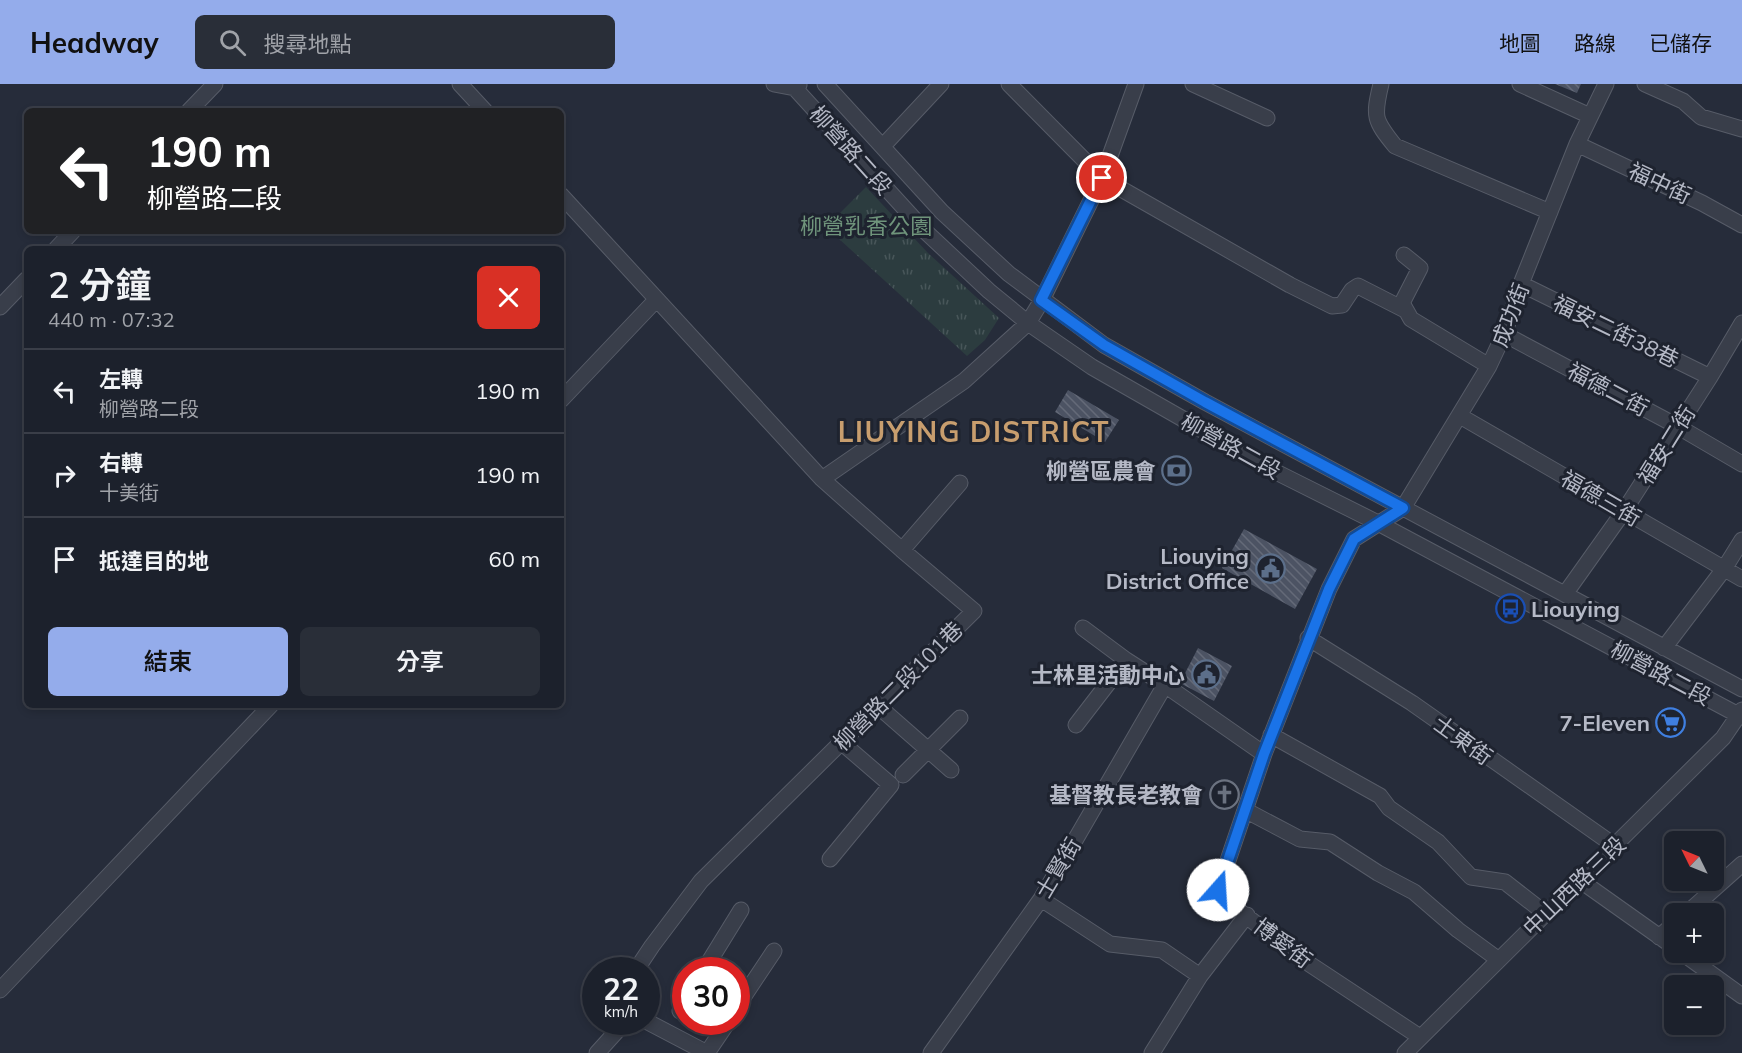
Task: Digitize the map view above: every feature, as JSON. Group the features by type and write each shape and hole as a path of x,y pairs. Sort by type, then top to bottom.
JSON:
{"street":[{"path":"192,108 215,84"},
{"path":"460,84 482,108"},
{"path":"774,84 795,85"},
{"name":"柳營路二段","path":"825,84 942,213 1009,274 1104,345 1215,408 1742,689"},
{"path":"883,146 941,84"},
{"path":"1009,84 1102,178 1290,285 1332,306 1342,304 1352,290 1358,286 1405,310"},
{"path":"822,479 964,381 1028,323 1102,178 1136,84"},
{"path":"1193,84 1267,118"},
{"path":"1381,84 1375,110 1380,127 1395,146 1550,212"},
{"path":"1520,84 1590,116"},
{"name":"成功街","path":"1378,523 1403,508 1489,366 1504,334 1521,284 1577,144 1606,84"},
{"path":"1645,84 1683,101 1701,117 1742,129"},
{"name":"柳營路二段","path":"795,85 926,232 989,291 1028,323 1092,367 1274,471 1378,523 1741,714"},
{"name":"福中街","path":"1577,144 1702,203 1742,225"},
{"name":"柳營路二段101巷","path":"564,198 822,479 974,611 701,881 645,957"},
{"path":"59,246 70,234"},
{"path":"1404,255 1420,268 1402,303 1405,310 1412,319 1489,366"},
{"path":"0,307 24,282"},
{"name":"福安二街38巷","path":"1521,284 1710,377"},
{"path":"564,397 656,300"},
{"name":"福安二街","path":"1565,594 1624,511 1742,324"},
{"name":"福德二街","path":"1504,334 1677,426 1742,464"},
{"name":"福德三街","path":"1460,416 1742,579"},
{"path":"902,550 960,483"},
{"name":"博愛街","path":"1378,523 1354,539 1329,589 1271,735 1218,890 1222,898 1311,965 1420,1036"},
{"path":"1664,648 1724,569 1742,540"},
{"path":"1083,628 1264,754"},
{"name":"士東街","path":"1308,638 1412,703 1615,846"},
{"path":"1076,725 1126,660"},
{"name":"士賢街","path":"931,1053 1041,899 1165,685"},
{"path":"878,706 951,770"},
{"path":"0,990 268,708"},
{"name":"中山西路三段","path":"1405,1053 1724,738 1741,714"},
{"path":"903,775 960,718"},
{"path":"1271,735 1380,795 1389,808 1438,842 1471,877 1505,882 1546,914"},
{"path":"830,859 891,785 841,742"},
{"path":"1245,810 1300,838 1330,842 1378,873 1414,892 1458,930 1498,960"},
{"path":"1698,903 1742,864"},
{"path":"1581,880 1664,940"},
{"path":"1041,899 1110,944 1162,950 1200,976"},
{"path":"712,957 741,910"},
{"path":"1152,1053 1200,976 1247,915"},
{"path":"1659,937 1664,933"},
{"path":"750,987 774,951"},
{"path":"1699,963 1739,989"},
{"path":"660,1028 707,1053 719,1035"},
{"path":"597,1053 613,1035"}],"green space":[{"name":"柳營乳香公園","path":"866,187 928,253 999,318 985,340 967,356 826,227"}],"building":[{"path":"1555,84 1581,84 1577,93"},
{"path":"1068,390 1119,420 1105,442 1055,412"},
{"name":"Liouying District Office","path":"1244,529 1317,569 1295,609 1222,568"},
{"name":"士林里活動中心","path":"1198,648 1232,666 1214,701 1180,683"}],"place":[{"name":"柳營區農會","path":"1177,471"},
{"name":"Liouying District Office","path":"1270,569"},
{"name":"Liouying","path":"1510,609"},
{"name":"士林里活動中心","path":"1206,675"},
{"name":"7-Eleven","path":"1671,723"},
{"name":"基督教長老教會","path":"1224,795"}],"district":[{"name":"LIUYING DISTRICT","path":"974,432"}],"route":[{"path":"1102,178 1041,300 1104,345 1403,508 1354,539 1329,589 1264,754 1218,890"}]}
